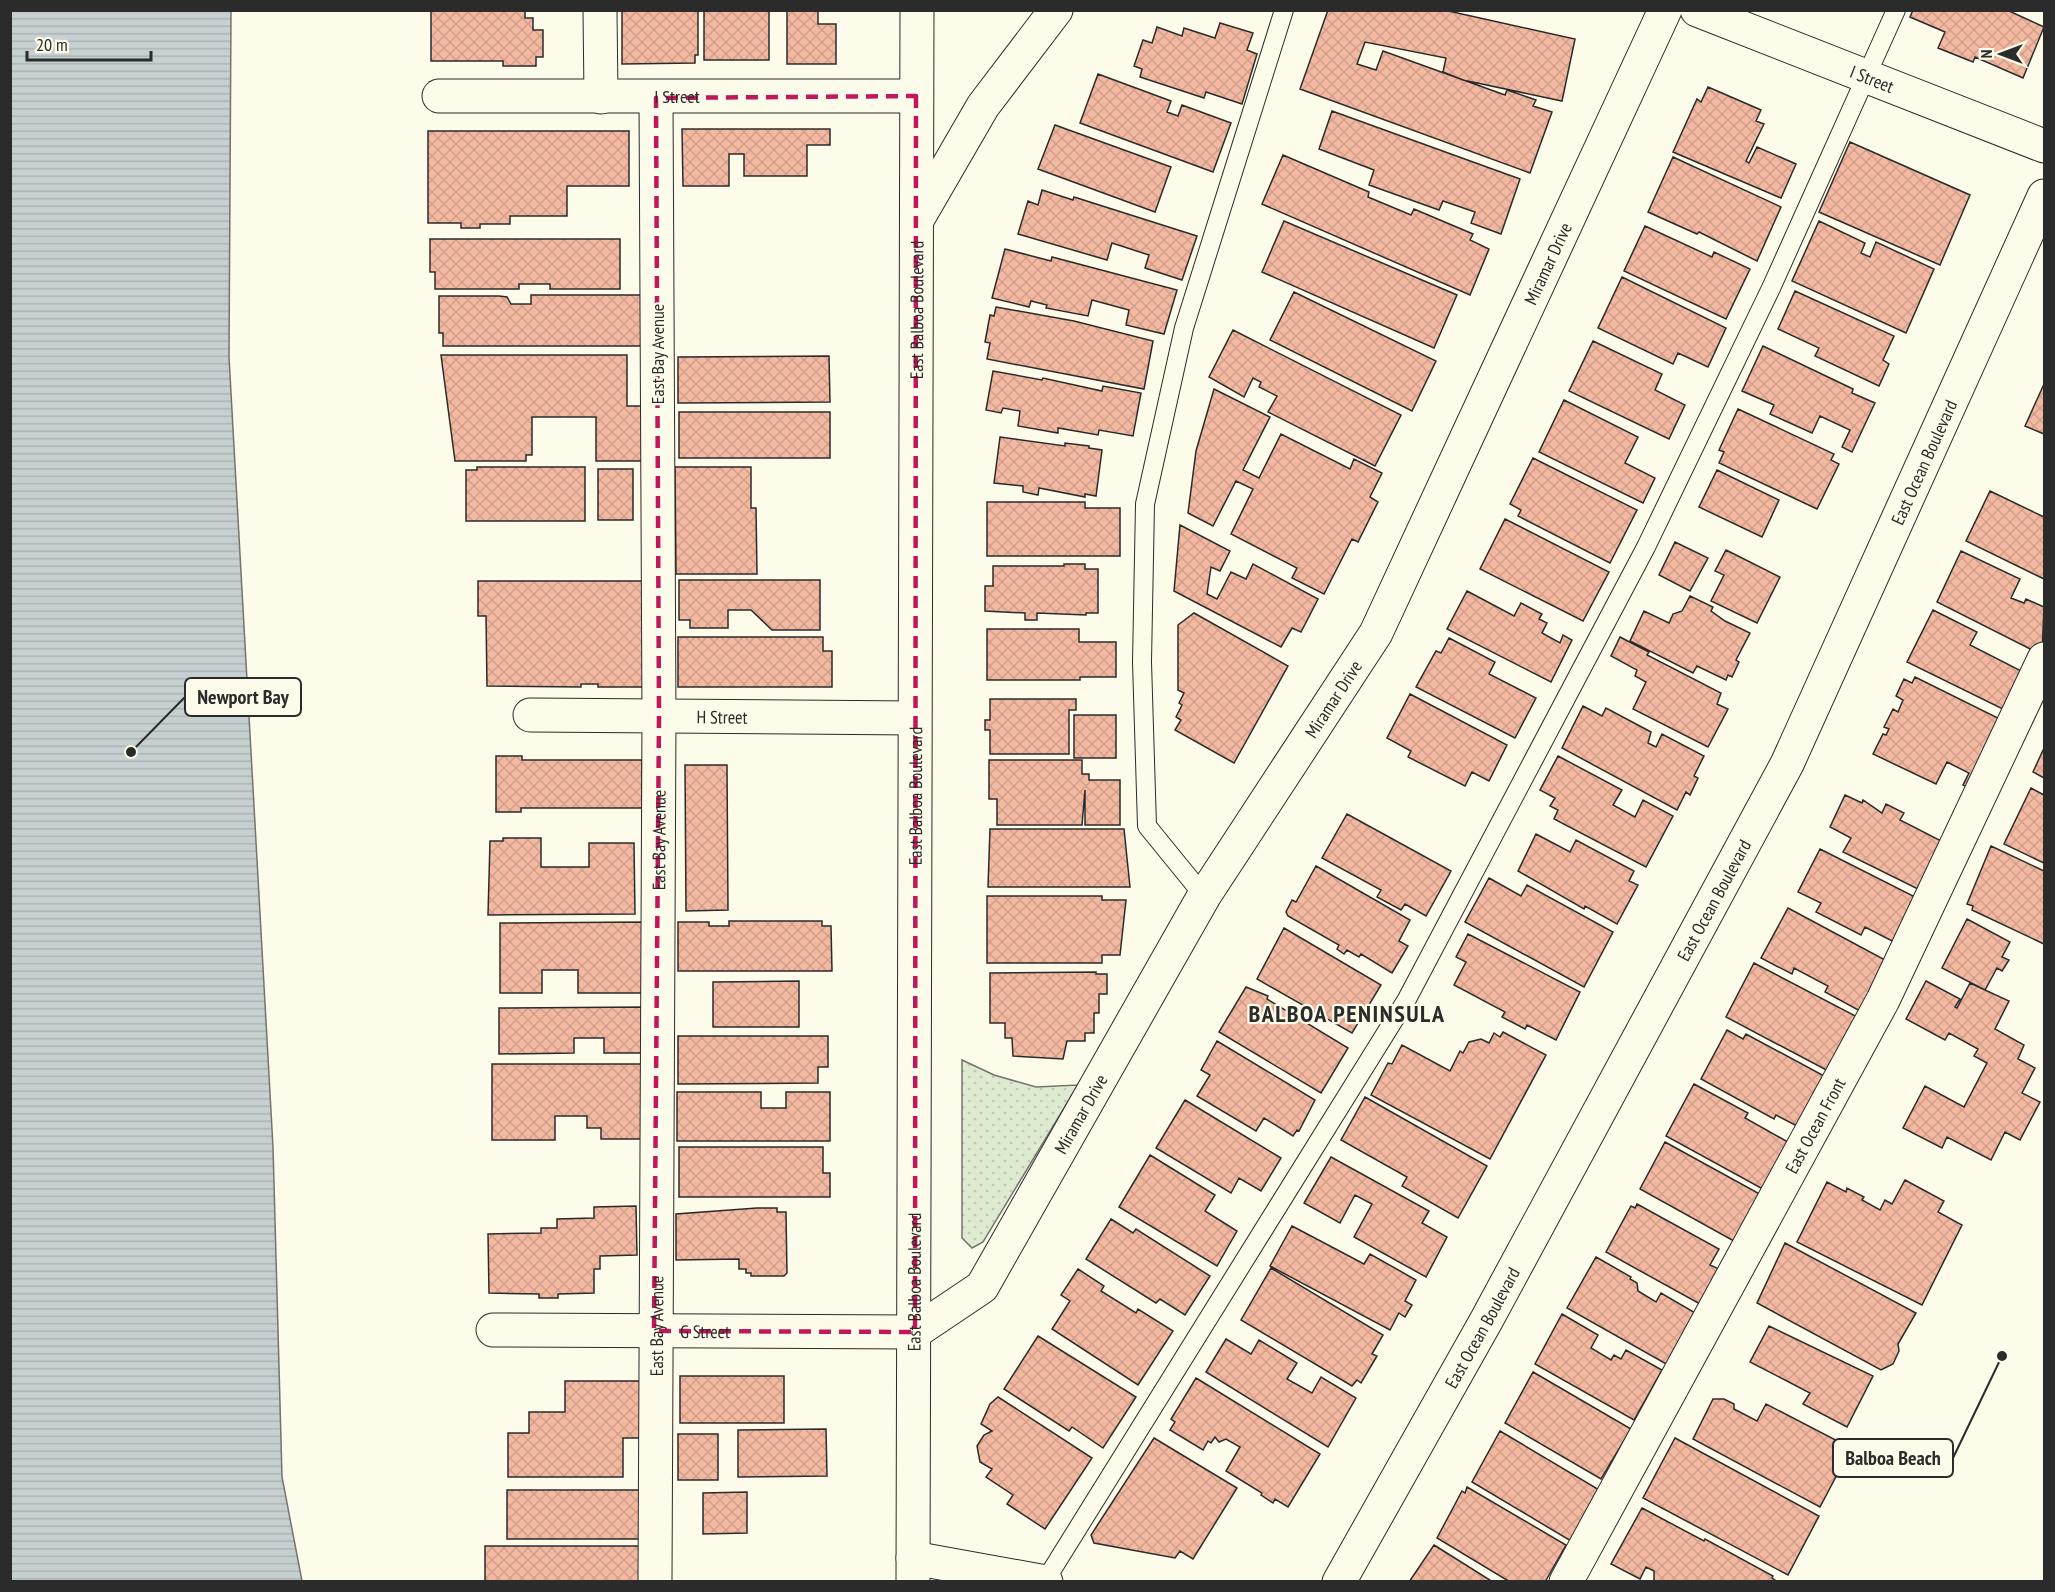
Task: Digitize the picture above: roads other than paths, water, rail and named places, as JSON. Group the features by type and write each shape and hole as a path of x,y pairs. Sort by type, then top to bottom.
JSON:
{"street":[{"path":"600,10 600,97"},
{"name":"East Balboa Boulevard","path":"913,1570 917,10"},
{"path":"917,220 983,106 1056,10"},
{"name":"Miramar Drive","path":"915,1332 982,1287 1204,896 1377,633 1665,10"},
{"name":"I Street","path":"1697,10 2044,146"},
{"name":"I Street","path":"439,96 656,98 916,96"},
{"name":"East Bay Avenue","path":"655,1581 654,1330 659,716 656,98"},
{"name":"East Ocean Boulevard","path":"1339,1581 1486,1321 1787,764 2044,196"},
{"name":"East Ocean Front","path":"1566,1581 1882,1000 2044,659"},
{"name":"H Street","path":"530,715 915,717"},
{"name":"G Street","path":"493,1330 915,1332"},
{"path":"913,1570 1045,1581"}],"lane":[{"path":"1204,896 1146,826 1142,662 1145,504 1184,328 1284,10"},
{"path":"1045,1581 1407,999 1646,547 1767,296 1896,10"}],"place":[{"name":"Newport Bay","path":"131,752"},
{"name":"Balboa Beach","path":"2002,1356"}],"district":[{"name":"BALBOA PENINSULA","path":"1347,1013"}]}
